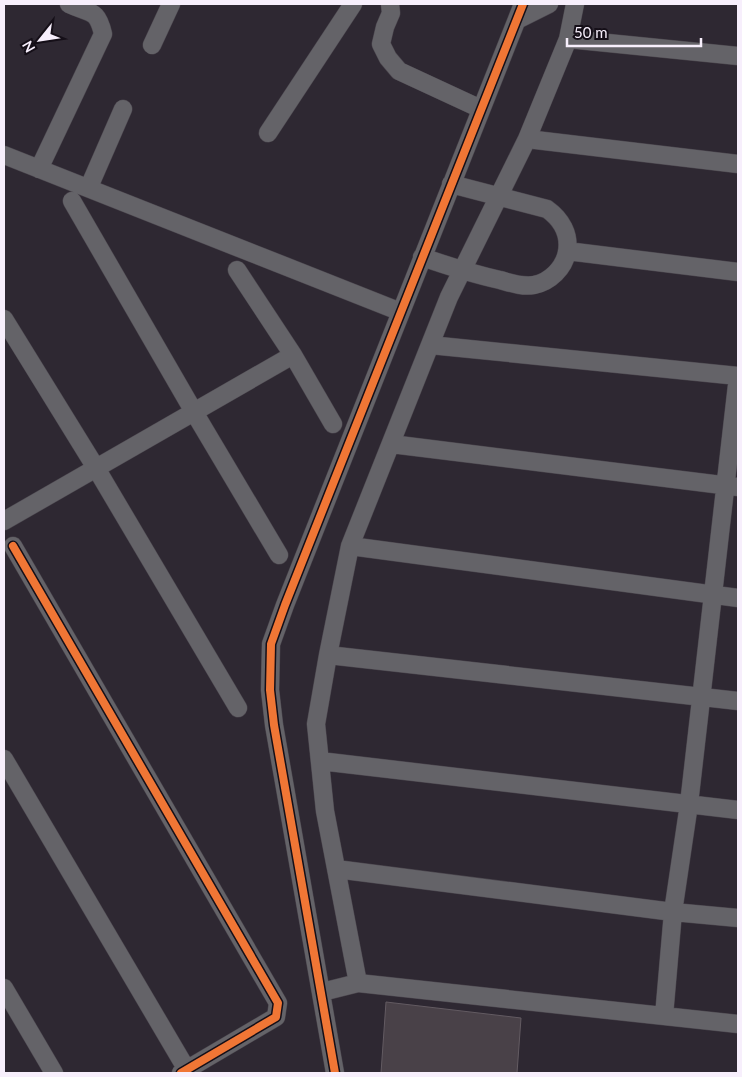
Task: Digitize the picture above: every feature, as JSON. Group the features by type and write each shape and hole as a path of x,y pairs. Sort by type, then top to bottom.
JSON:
{"street":[{"path":"39,169 103,34 101,23 95,14 70,4"},
{"path":"152,45 171,4"},
{"path":"268,133 353,4"},
{"path":"390,4 390,13 381,44 388,58 398,71 481,109"},
{"path":"335,1073 274,725 270,690 271,644 520,12 549,4"},
{"path":"358,983 325,810 316,724 350,546 449,297 527,139 568,39 575,4"},
{"path":"568,39 738,56"},
{"path":"88,187 123,109"},
{"path":"527,139 738,164"},
{"path":"4,155 401,312"},
{"path":"422,257 462,271 523,286 544,282 553,276 560,268 567,251 565,232 555,215 547,209 451,184"},
{"path":"72,201 279,555"},
{"path":"567,251 738,272"},
{"path":"237,270 292,355 333,424"},
{"path":"4,319 96,468 238,708"},
{"path":"430,345 738,376 732,486 713,595 689,804 673,912 664,1016"},
{"path":"5,519 292,355"},
{"path":"391,444 732,486"},
{"path":"4,759 184,1072 276,1018 278,1003 13,546"},
{"path":"350,546 738,598"},
{"path":"328,655 738,701"},
{"path":"320,761 738,810"},
{"path":"336,869 673,912 738,918"},
{"path":"322,992 358,983 738,1024"},
{"path":"4,988 54,1073"}],"building":[{"path":"386,1002 521,1018 517,1073 381,1073"}],"cycle path":[{"path":"335,1073 274,725 270,690 271,644 523,4"},
{"path":"13,546 278,1003 276,1017 181,1073"}]}
